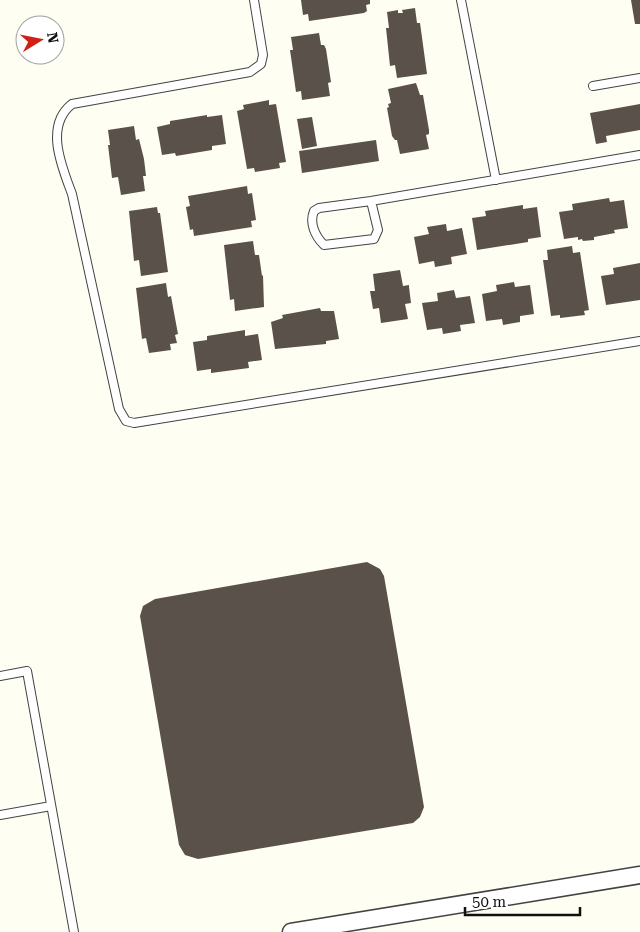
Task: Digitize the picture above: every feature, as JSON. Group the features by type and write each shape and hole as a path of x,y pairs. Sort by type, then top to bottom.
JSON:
{"street":[{"path":"291,932 640,875"}],"lane":[{"path":"254,0 263,55 261,64 250,72 72,104 64,110 58,126 57,144 60,162 72,194 119,408 126,421 134,423 144,422 640,341"},
{"path":"461,0 496,180"},
{"path":"593,86 640,78"},
{"path":"371,201 378,230 374,239 324,245 317,238 311,218 314,211 319,208 371,201 640,155"},
{"path":"0,676 27,671 74,932"},
{"path":"0,815 51,806"}],"building":[{"path":"301,0 370,0 370,4 366,5 367,11 364,13 309,21 308,14 303,15"},
{"path":"631,0 640,0 640,24 635,24"},
{"path":"415,8 417,23 420,23 427,74 397,78 395,65 390,66 386,28 389,28 387,12 398,10 398,13 403,13 402,10"},
{"path":"319,33 321,45 324,45 326,49 331,82 328,83 330,96 302,100 301,91 296,92 290,50 293,50 291,37"},
{"path":"416,83 420,95 423,95 429,130 429,134 426,135 429,149 400,154 397,140 392,136 387,108 389,107 388,104 391,103 388,89"},
{"path":"269,100 269,105 276,104 286,162 279,163 280,168 255,172 254,168 247,169 237,111 244,109 243,105"},
{"path":"640,104 640,130 606,136 607,142 596,144 590,113"},
{"path":"207,115 207,117 222,115 226,144 212,146 212,150 176,156 175,153 162,155 157,127 170,124 170,121"},
{"path":"312,117 317,146 302,149 297,119"},
{"path":"134,126 136,140 139,139 144,159 146,176 143,176 145,191 121,195 118,177 112,178 108,130"},
{"path":"376,140 379,161 302,173 299,151"},
{"path":"247,186 248,194 252,193 256,220 251,221 252,227 194,236 193,229 190,230 186,207 190,206 188,196"},
{"path":"609,198 610,202 624,200 628,228 614,230 615,233 594,237 594,240 583,241 582,239 578,240 578,237 564,239 559,212 573,210 572,204"},
{"path":"523,205 523,209 537,207 541,237 528,239 528,242 477,250 472,218 486,216 485,211"},
{"path":"157,207 158,213 160,213 168,272 141,276 139,260 134,261 129,211"},
{"path":"446,224 447,231 462,228 467,254 451,257 452,264 435,267 434,261 419,264 414,237 429,234 427,227"},
{"path":"253,241 255,255 259,255 263,275 264,307 235,311 234,299 230,300 224,245"},
{"path":"572,246 573,253 580,252 589,310 584,311 585,315 560,318 560,315 551,316 543,260 548,260 547,250"},
{"path":"640,263 640,300 606,305 601,276 614,274 613,268"},
{"path":"400,270 403,286 409,285 411,303 405,304 408,319 381,323 379,308 373,309 370,291 375,291 373,274"},
{"path":"514,282 515,287 530,285 534,314 520,316 520,322 503,325 502,319 486,321 482,294 497,291 496,285"},
{"path":"166,283 168,297 171,296 178,334 175,335 177,343 170,344 171,350 149,353 146,338 142,339 136,288"},
{"path":"454,290 456,298 470,296 475,323 460,325 461,331 443,334 442,328 427,330 422,303 438,301 437,293"},
{"path":"320,308 321,311 334,311 339,339 326,341 326,344 275,349 271,322 283,318 282,315"},
{"path":"245,330 245,336 258,334 262,360 248,362 249,368 211,373 211,369 197,371 193,342 207,340 207,336"},
{"path":"367,562 380,569 384,576 424,807 420,817 413,823 198,859 185,855 179,845 140,616 143,606 155,599"}]}
